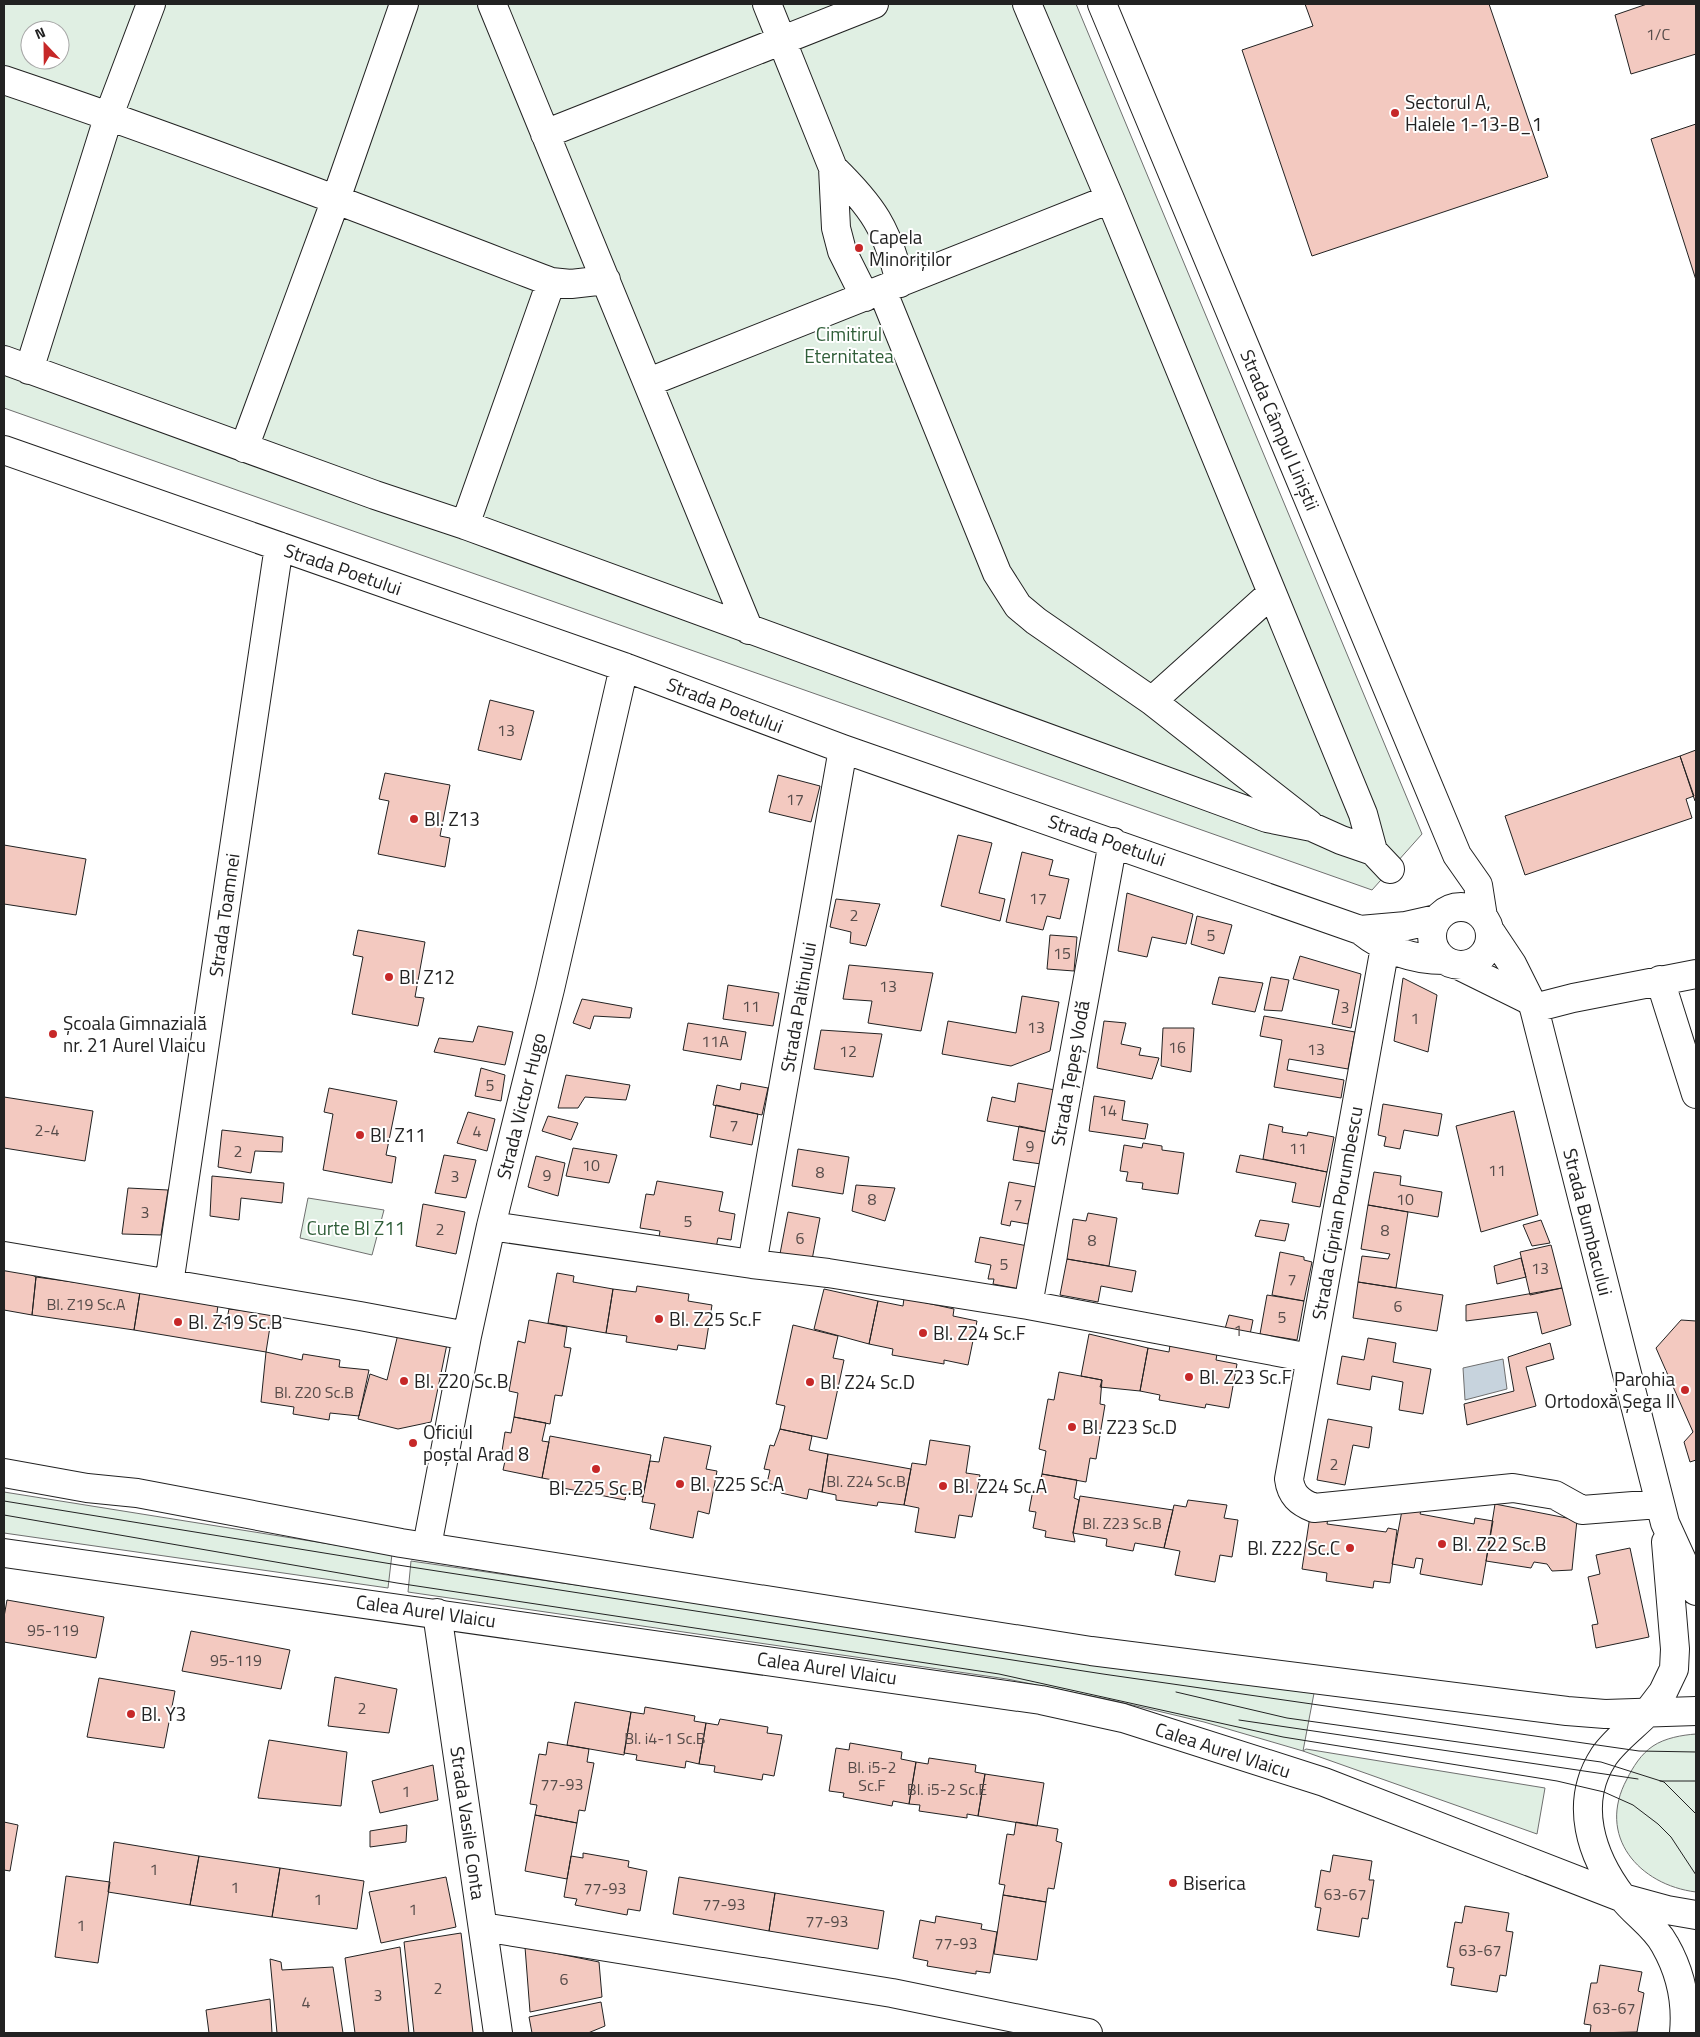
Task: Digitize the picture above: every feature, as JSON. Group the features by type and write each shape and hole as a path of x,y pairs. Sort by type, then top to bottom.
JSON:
{"street":[{"path":"151,4 16,365 244,448 465,525 1267,818 1312,827 1356,846 1382,860 1110,199 1026,4"},
{"path":"244,448 336,198 404,4"},
{"path":"492,4 649,382 749,630"},
{"path":"767,4 833,168 836,228 842,251 882,290 997,573 1009,595 1036,621 1152,701 1312,827"},
{"path":"545,134 783,42 874,4"},
{"name":"Strada Câmpul Liniștii","path":"1102,4 1457,855 1471,872 1478,885 1487,924"},
{"path":"4,80 109,115 336,198 550,282 571,284 606,280"},
{"path":"833,168 874,212 886,234 882,290"},
{"path":"649,382 1110,199"},
{"path":"465,525 550,282"},
{"name":"Strada Poetului","path":"4,450 624,667 843,749 1360,930 1385,947 1417,958 1451,962"},
{"name":"Strada Toamnei","path":"169,1284 279,546"},
{"path":"1152,701 1272,593"},
{"name":"Strada Victor Hugo","path":"428,1546 467,1336 491,1226 552,980 624,667"},
{"name":"Strada Paltinului","path":"752,1264 843,749"},
{"name":"Strada Țepeș Vodă","path":"1028,1305 1113,842"},
{"name":"Strada Câmpul Liniștii","path":"1443,914 1456,882 1457,855"},
{"path":"1360,930 1406,926 1464,907 1471,908 1487,924 1488,946 1480,959 1473,963 1451,962"},
{"path":"1443,914 1433,926 1432,941 1438,955 1532,1005 1696,974"},
{"name":"Strada Bumbacului","path":"1487,924 1512,964 1532,1005 1662,1514 1675,1649 1674,1669 1663,1692 1647,1713"},
{"name":"Strada Ciprian Porumbescu","path":"1385,947 1288,1479 1293,1494 1302,1504 1314,1508 1513,1488 1555,1495 1582,1510 1662,1514"},
{"path":"1660,980 1696,1094"},
{"path":"491,1226 752,1264 803,1269 1028,1305 1310,1358"},
{"path":"4,1256 467,1336"},
{"path":"4,1473 87,1488 137,1493 428,1546 1091,1651 1567,1711 1605,1714 1696,1711"},
{"name":"Strada Bumbacului","path":"1662,1514 1696,1591"},
{"name":"Calea Aurel Vlaicu","path":"4,1553 1041,1700 1123,1718 1324,1782 1623,1898 1667,1910 1696,1915"},
{"name":"Strada Vasile Conta","path":"437,1613 498,2033"},
{"path":"1647,1713 1606,1754 1592,1783 1588,1802 1588,1827 1605,1871 1623,1898 1665,1944 1676,1967 1685,2004 1684,2033"},
{"path":"483,1927 892,1994 1088,2033"}],"green space":[{"name":"Cimitirul Eternitatea","path":"4,4 1076,4 1422,834 1372,890 4,408"},
{"name":"Curte Bl Z11","path":"308,1198 384,1210 372,1255 300,1238"},
{"path":"4,1492 392,1554 388,1588 4,1533"},
{"path":"411,1561 988,1645 1315,1688 1303,1751 1204,1722 1111,1700 1007,1679 408,1592"},
{"path":"1696,1734 1696,1892 1675,1887 1657,1879 1641,1868 1628,1854 1620,1838 1617,1820 1619,1800 1627,1779 1641,1757 1653,1746 1663,1741 1679,1736"},
{"path":"1306,1749 1545,1788 1537,1834 1303,1751"}],"shaded area":[{"path":"1503,1359 1507,1389 1465,1400 1463,1368"}],"building":[{"name":"Sectorul A, Halele 1-13-B_1","path":"1305,4 1489,4 1548,177 1312,256 1242,50 1313,26"},
{"path":"1647,4 1696,4 1696,54 1631,74 1615,15"},
{"path":"1696,124 1696,280 1651,139"},
{"path":"490,700 534,711 521,760 478,750"},
{"path":"1696,750 1696,800 1695,801 1680,756"},
{"path":"1680,756 1694,796 1686,799 1692,818 1525,875 1505,816"},
{"name":"Bl. Z13","path":"385,773 450,785 440,836 450,838 445,867 378,854 389,801 379,799"},
{"path":"778,775 820,786 811,822 769,812"},
{"path":"958,835 992,843 979,893 1005,899 1000,921 941,906"},
{"path":"4,845 86,859 76,915 4,904"},
{"path":"1022,852 1053,860 1049,875 1069,879 1060,919 1047,916 1043,930 1006,922"},
{"path":"1127,893 1193,914 1186,944 1152,937 1147,957 1118,951"},
{"path":"836,899 880,904 866,946 850,943 851,932 830,927"},
{"path":"1197,916 1232,925 1224,954 1191,944"},
{"name":"Bl. Z12","path":"358,930 425,942 415,997 424,998 418,1026 352,1014 363,957 353,955"},
{"path":"1050,935 1077,937 1074,971 1047,969"},
{"path":"1300,956 1361,974 1351,1028 1332,1024 1339,990 1293,979"},
{"path":"849,965 933,973 921,1031 868,1023 872,1001 843,999"},
{"path":"1219,977 1263,983 1255,1012 1212,1004"},
{"path":"1271,977 1289,980 1282,1011 1264,1010"},
{"path":"1403,978 1437,995 1428,1052 1394,1041"},
{"path":"728,985 779,993 773,1026 723,1019"},
{"path":"1022,996 1059,1002 1050,1051 1011,1066 942,1054 948,1021 1016,1033"},
{"path":"582,999 632,1008 630,1018 594,1016 590,1029 573,1023"},
{"path":"1264,1016 1355,1032 1348,1069 1289,1059 1287,1070 1344,1080 1341,1098 1274,1087 1282,1040 1260,1036"},
{"path":"1104,1021 1126,1023 1121,1044 1141,1048 1139,1055 1159,1058 1152,1079 1097,1068"},
{"path":"688,1023 746,1032 741,1060 683,1050"},
{"path":"478,1026 513,1032 505,1065 434,1052 439,1038 473,1042"},
{"path":"1163,1028 1194,1028 1191,1072 1161,1066"},
{"path":"821,1030 882,1034 873,1077 814,1069"},
{"path":"481,1068 505,1075 501,1101 475,1096"},
{"path":"566,1075 630,1085 626,1100 585,1097 578,1108 558,1108"},
{"path":"741,1083 768,1088 762,1115 713,1105 717,1085 740,1090"},
{"path":"1018,1083 1055,1090 1047,1132 987,1121 992,1097 1015,1102"},
{"name":"Bl. Z11","path":"329,1088 397,1101 386,1155 396,1157 392,1183 323,1170 333,1114 324,1112"},
{"path":"1094,1096 1125,1101 1122,1120 1148,1124 1145,1139 1089,1131"},
{"path":"4,1097 93,1111 85,1161 4,1148"},
{"path":"1383,1104 1442,1114 1438,1136 1404,1130 1400,1149 1384,1146 1386,1137 1378,1135"},
{"path":"716,1105 758,1114 752,1145 710,1137"},
{"path":"1514,1111 1538,1215 1481,1232 1456,1126"},
{"path":"468,1112 495,1119 487,1151 457,1143"},
{"path":"548,1116 578,1123 571,1140 542,1131"},
{"path":"1269,1124 1283,1127 1282,1132 1307,1136 1308,1132 1334,1137 1327,1172 1263,1159"},
{"path":"1019,1126 1047,1132 1041,1164 1013,1160"},
{"path":"222,1130 283,1137 282,1152 255,1151 251,1173 218,1167"},
{"path":"1143,1143 1162,1146 1162,1150 1184,1153 1178,1194 1142,1189 1143,1183 1126,1181 1128,1172 1120,1171 1124,1145 1142,1148"},
{"path":"573,1148 617,1155 609,1183 566,1176"},
{"path":"798,1149 849,1157 843,1194 792,1186"},
{"path":"444,1155 476,1160 466,1198 435,1193"},
{"path":"1240,1155 1327,1172 1320,1207 1292,1202 1296,1183 1236,1172"},
{"path":"536,1156 565,1163 558,1196 528,1187"},
{"path":"1374,1172 1401,1176 1400,1185 1442,1192 1438,1217 1368,1205"},
{"path":"212,1176 284,1183 282,1203 241,1198 239,1220 210,1216"},
{"path":"657,1181 723,1192 719,1211 735,1214 731,1240 718,1238 715,1253 658,1243 660,1231 640,1228 646,1194 654,1195"},
{"path":"1009,1182 1036,1187 1028,1224 1011,1221 1010,1226 1001,1224"},
{"path":"856,1185 895,1188 885,1221 852,1211"},
{"path":"128,1188 168,1190 161,1235 122,1234"},
{"path":"423,1204 465,1212 456,1254 416,1246"},
{"path":"1368,1205 1408,1212 1396,1288 1358,1282 1362,1256 1388,1259 1390,1254 1361,1249"},
{"path":"788,1212 820,1218 811,1265 779,1259"},
{"path":"1088,1213 1117,1218 1109,1266 1067,1259 1073,1219 1086,1221"},
{"path":"1260,1220 1289,1224 1285,1241 1255,1236"},
{"path":"1541,1220 1550,1243 1532,1246 1523,1225"},
{"path":"980,1237 1028,1246 1020,1289 993,1284 994,1279 988,1279 991,1265 975,1262"},
{"path":"1551,1245 1562,1288 1530,1295 1520,1252"},
{"path":"1280,1252 1304,1257 1304,1260 1312,1262 1304,1301 1272,1295"},
{"path":"1521,1258 1526,1277 1497,1284 1494,1266"},
{"path":"1067,1259 1136,1271 1132,1292 1101,1286 1098,1302 1060,1295"},
{"path":"4,1268 21,1269 36,1277 32,1315 4,1310"},
{"path":"557,1273 574,1276 573,1282 613,1289 606,1333 548,1323"},
{"name":"Bl. Z19 Sc.A","path":"36,1277 88,1284 89,1279 140,1292 134,1330 32,1315"},
{"path":"1358,1282 1443,1295 1437,1331 1353,1318"},
{"name":"Bl. Z25 Sc.F","path":"637,1286 689,1294 688,1301 712,1305 705,1349 678,1345 677,1350 626,1342 627,1336 606,1333 613,1289 636,1292"},
{"path":"1562,1288 1571,1325 1542,1334 1537,1312 1466,1321 1466,1305"},
{"path":"824,1289 878,1301 869,1344 814,1329"},
{"name":"Bl. Z19 Sc.B","path":"140,1292 219,1298 216,1320 226,1324 229,1309 272,1314 266,1352 134,1330"},
{"path":"1267,1295 1304,1301 1297,1340 1260,1334"},
{"name":"Bl. Z24 Sc.F","path":"904,1298 954,1309 953,1316 977,1321 968,1365 944,1360 944,1364 892,1355 893,1349 869,1344 878,1301 903,1306"},
{"path":"1229,1315 1253,1320 1248,1344 1222,1339"},
{"path":"529,1320 567,1327 564,1347 571,1348 562,1396 555,1395 550,1424 514,1417 518,1393 509,1391 518,1341 525,1343"},
{"name":"Parohia Ortodoxă Șega II","path":"1681,1320 1696,1321 1696,1460 1690,1462 1684,1442 1693,1432 1656,1348"},
{"name":"Bl. Z24 Sc.D","path":"793,1325 838,1336 833,1358 844,1360 827,1439 780,1429 785,1406 776,1404"},
{"name":"Bl. Z20 Sc.B","path":"398,1334 447,1344 431,1422 398,1429 358,1419 370,1374 387,1380"},
{"path":"1089,1334 1148,1348 1140,1391 1100,1387 1102,1380 1081,1376"},
{"path":"1368,1338 1396,1343 1393,1362 1431,1369 1423,1414 1399,1410 1403,1382 1372,1376 1370,1390 1337,1384 1342,1356 1364,1360"},
{"path":"1550,1343 1554,1359 1526,1367 1536,1406 1467,1425 1464,1404 1514,1391 1508,1357"},
{"name":"Bl. Z23 Sc.F","path":"1170,1345 1217,1354 1216,1360 1237,1364 1229,1408 1206,1404 1205,1408 1159,1400 1160,1395 1140,1391 1148,1348 1169,1352"},
{"name":"Bl. Z20 Sc.B","path":"266,1352 302,1360 303,1354 340,1360 339,1367 369,1370 359,1416 330,1413 329,1420 293,1414 294,1407 261,1402"},
{"name":"Bl. Z23 Sc.D","path":"1059,1372 1102,1380 1100,1404 1105,1405 1096,1459 1090,1458 1086,1482 1042,1474 1046,1451 1039,1449 1048,1399 1054,1400"},
{"path":"514,1417 546,1423 542,1441 549,1442 542,1478 503,1470 507,1452 502,1451 505,1432 511,1433"},
{"path":"1328,1419 1372,1427 1369,1448 1353,1445 1345,1485 1317,1480"},
{"path":"780,1429 812,1436 809,1450 828,1454 822,1492 809,1489 807,1499 781,1493 783,1487 767,1483 770,1470 764,1469 770,1445 774,1446"},
{"name":"Bl. Z25 Sc.B","path":"550,1436 651,1455 643,1497 626,1494 625,1500 563,1488 564,1482 542,1478"},
{"name":"Bl. Z25 Sc.A","path":"664,1437 711,1446 706,1469 717,1471 709,1514 698,1511 693,1538 650,1529 655,1504 642,1502 650,1461 659,1462"},
{"name":"Bl. Z24 Sc.A","path":"930,1440 970,1446 966,1473 980,1475 972,1517 959,1515 955,1538 915,1532 919,1508 904,1505 912,1463 926,1465"},
{"name":"Bl. Z24 Sc.B","path":"828,1454 911,1469 904,1505 878,1502 877,1506 836,1500 836,1495 822,1492"},
{"path":"1042,1474 1077,1480 1074,1498 1079,1500 1073,1533 1075,1542 1045,1537 1046,1531 1033,1528 1036,1512 1029,1511 1033,1490 1038,1491"},
{"name":"Bl. Z23 Sc.B","path":"1080,1496 1173,1510 1164,1548 1135,1543 1133,1551 1106,1546 1107,1539 1073,1533"},
{"path":"1188,1500 1227,1505 1224,1518 1238,1520 1232,1557 1220,1555 1215,1582 1175,1575 1180,1551 1164,1548 1174,1505 1186,1507"},
{"path":"1495,1504 1577,1520 1572,1570 1552,1571 1547,1564 1534,1562 1531,1568 1486,1561"},
{"name":"Bl. Z22 Sc.B","path":"1403,1505 1422,1508 1420,1514 1474,1524 1475,1518 1493,1521 1482,1585 1420,1574 1423,1559 1416,1558 1414,1568 1392,1564"},
{"name":"Bl. Z22 Sc.C","path":"1310,1516 1328,1518 1327,1524 1386,1532 1388,1528 1397,1530 1390,1583 1374,1581 1373,1588 1326,1581 1327,1573 1302,1569"},
{"path":"1630,1548 1649,1637 1596,1648 1592,1625 1598,1624 1588,1577 1600,1574 1596,1555"},
{"path":"7,1600 104,1617 96,1658 4,1642 4,1617"},
{"path":"191,1631 290,1650 281,1689 182,1671"},
{"path":"335,1677 397,1689 389,1733 328,1726"},
{"name":"Bl. Y3","path":"99,1678 175,1691 164,1748 87,1737"},
{"path":"575,1702 631,1712 624,1755 567,1745"},
{"name":"Bl. i4-1 Sc.B","path":"645,1707 695,1716 694,1721 706,1723 699,1764 686,1761 685,1768 636,1760 637,1755 624,1753 631,1712 644,1714"},
{"path":"720,1719 768,1727 767,1733 782,1735 774,1776 763,1774 762,1780 714,1772 715,1766 699,1764 706,1723 718,1725"},
{"path":"269,1740 347,1752 341,1806 258,1798"},
{"path":"548,1742 589,1749 587,1762 594,1763 585,1811 579,1810 577,1823 535,1815 537,1805 530,1804 539,1754 546,1755"},
{"name":"Bl. i5-2 Sc.F","path":"850,1743 902,1752 901,1759 916,1762 909,1804 893,1801 892,1806 843,1797 844,1793 829,1791 836,1748 849,1750"},
{"name":"Bl. i5-2 Sc.E","path":"929,1758 976,1765 975,1772 985,1774 978,1816 967,1814 967,1818 919,1811 920,1805 909,1804 916,1762 928,1764"},
{"path":"433,1765 438,1800 380,1813 372,1781"},
{"path":"985,1774 1044,1783 1037,1826 978,1816"},
{"path":"535,1815 577,1823 567,1879 525,1871"},
{"path":"4,1822 18,1825 10,1871 4,1870"},
{"path":"1016,1822 1058,1829 1056,1841 1062,1843 1054,1889 1048,1888 1046,1902 1003,1895 1005,1885 999,1884 1007,1834 1014,1835"},
{"path":"407,1825 406,1842 370,1847 370,1831"},
{"path":"114,1842 199,1856 190,1905 108,1892"},
{"path":"583,1853 629,1861 628,1867 647,1871 640,1911 628,1909 627,1915 575,1905 577,1899 564,1897 571,1856 583,1858"},
{"path":"1333,1855 1372,1861 1369,1880 1374,1880 1368,1919 1362,1918 1359,1937 1317,1930 1321,1908 1315,1907 1321,1870 1330,1872"},
{"path":"199,1856 280,1868 272,1917 190,1905"},
{"path":"280,1868 364,1881 357,1929 272,1917"},
{"path":"66,1876 110,1882 98,1963 55,1957"},
{"path":"446,1877 456,1927 381,1943 369,1892"},
{"path":"679,1877 775,1893 769,1931 673,1914"},
{"path":"775,1893 884,1911 878,1949 769,1931"},
{"path":"1003,1895 1046,1902 1037,1960 994,1954"},
{"path":"1465,1906 1509,1913 1506,1931 1513,1932 1506,1976 1500,1975 1497,1992 1451,1985 1454,1968 1447,1967 1455,1922 1462,1923"},
{"path":"936,1916 982,1924 981,1929 997,1932 990,1973 976,1971 976,1974 927,1966 928,1961 913,1958 920,1920 935,1923"},
{"path":"461,1933 473,2033 414,2033 404,1942"},
{"path":"400,1947 409,2033 355,2033 345,1958"},
{"path":"525,1947 599,1962 602,1997 530,2012"},
{"path":"270,1959 281,1962 282,1970 333,1967 343,2033 277,2033"},
{"path":"1600,1965 1642,1972 1638,1991 1644,1993 1637,2032 1590,2033 1591,2025 1584,2024 1591,1983 1597,1983"},
{"path":"270,1999 272,2033 209,2033 206,2010"},
{"path":"601,2002 605,2026 588,2033 532,2033 529,2017"}],"tram line":[{"path":"4,1501 398,1565 1103,1674 1639,1751 1696,1752"},
{"path":"4,1515 397,1583 999,1674 1283,1737 1557,1781 1604,1792 1633,1805 1658,1824 1671,1837 1696,1875"},
{"path":"1176,1692 1287,1718 1601,1762 1664,1782 1696,1814"},
{"path":"1239,1720 1638,1779"},
{"path":"1660,1781 1696,1781"}],"place":[{"name":"Sectorul A, Halele 1-13-B_1","path":"1395,113"},
{"name":"Capela Minoriților","path":"859,248"},
{"name":"Bl. Z13","path":"414,819"},
{"name":"Bl. Z12","path":"389,977"},
{"name":"Școala Gimnazială nr. 21 Aurel Vlaicu","path":"53,1034"},
{"name":"Bl. Z11","path":"360,1135"},
{"name":"Bl. Z25 Sc.F","path":"659,1319"},
{"name":"Bl. Z19 Sc.B","path":"178,1322"},
{"name":"Bl. Z24 Sc.F","path":"923,1333"},
{"name":"Bl. Z23 Sc.F","path":"1189,1377"},
{"name":"Bl. Z20 Sc.B","path":"404,1381"},
{"name":"Bl. Z24 Sc.D","path":"810,1382"},
{"name":"Parohia Ortodoxă Șega II","path":"1685,1390"},
{"name":"Bl. Z23 Sc.D","path":"1072,1427"},
{"name":"Oficiul poștal Arad 8","path":"413,1443"},
{"name":"Bl. Z25 Sc.B","path":"596,1469"},
{"name":"Bl. Z25 Sc.A","path":"680,1484"},
{"name":"Bl. Z24 Sc.A","path":"943,1486"},
{"name":"Bl. Z22 Sc.B","path":"1442,1544"},
{"name":"Bl. Z22 Sc.C","path":"1350,1548"},
{"name":"Bl. Y3","path":"131,1714"},
{"name":"Biserica","path":"1173,1883"}]}
